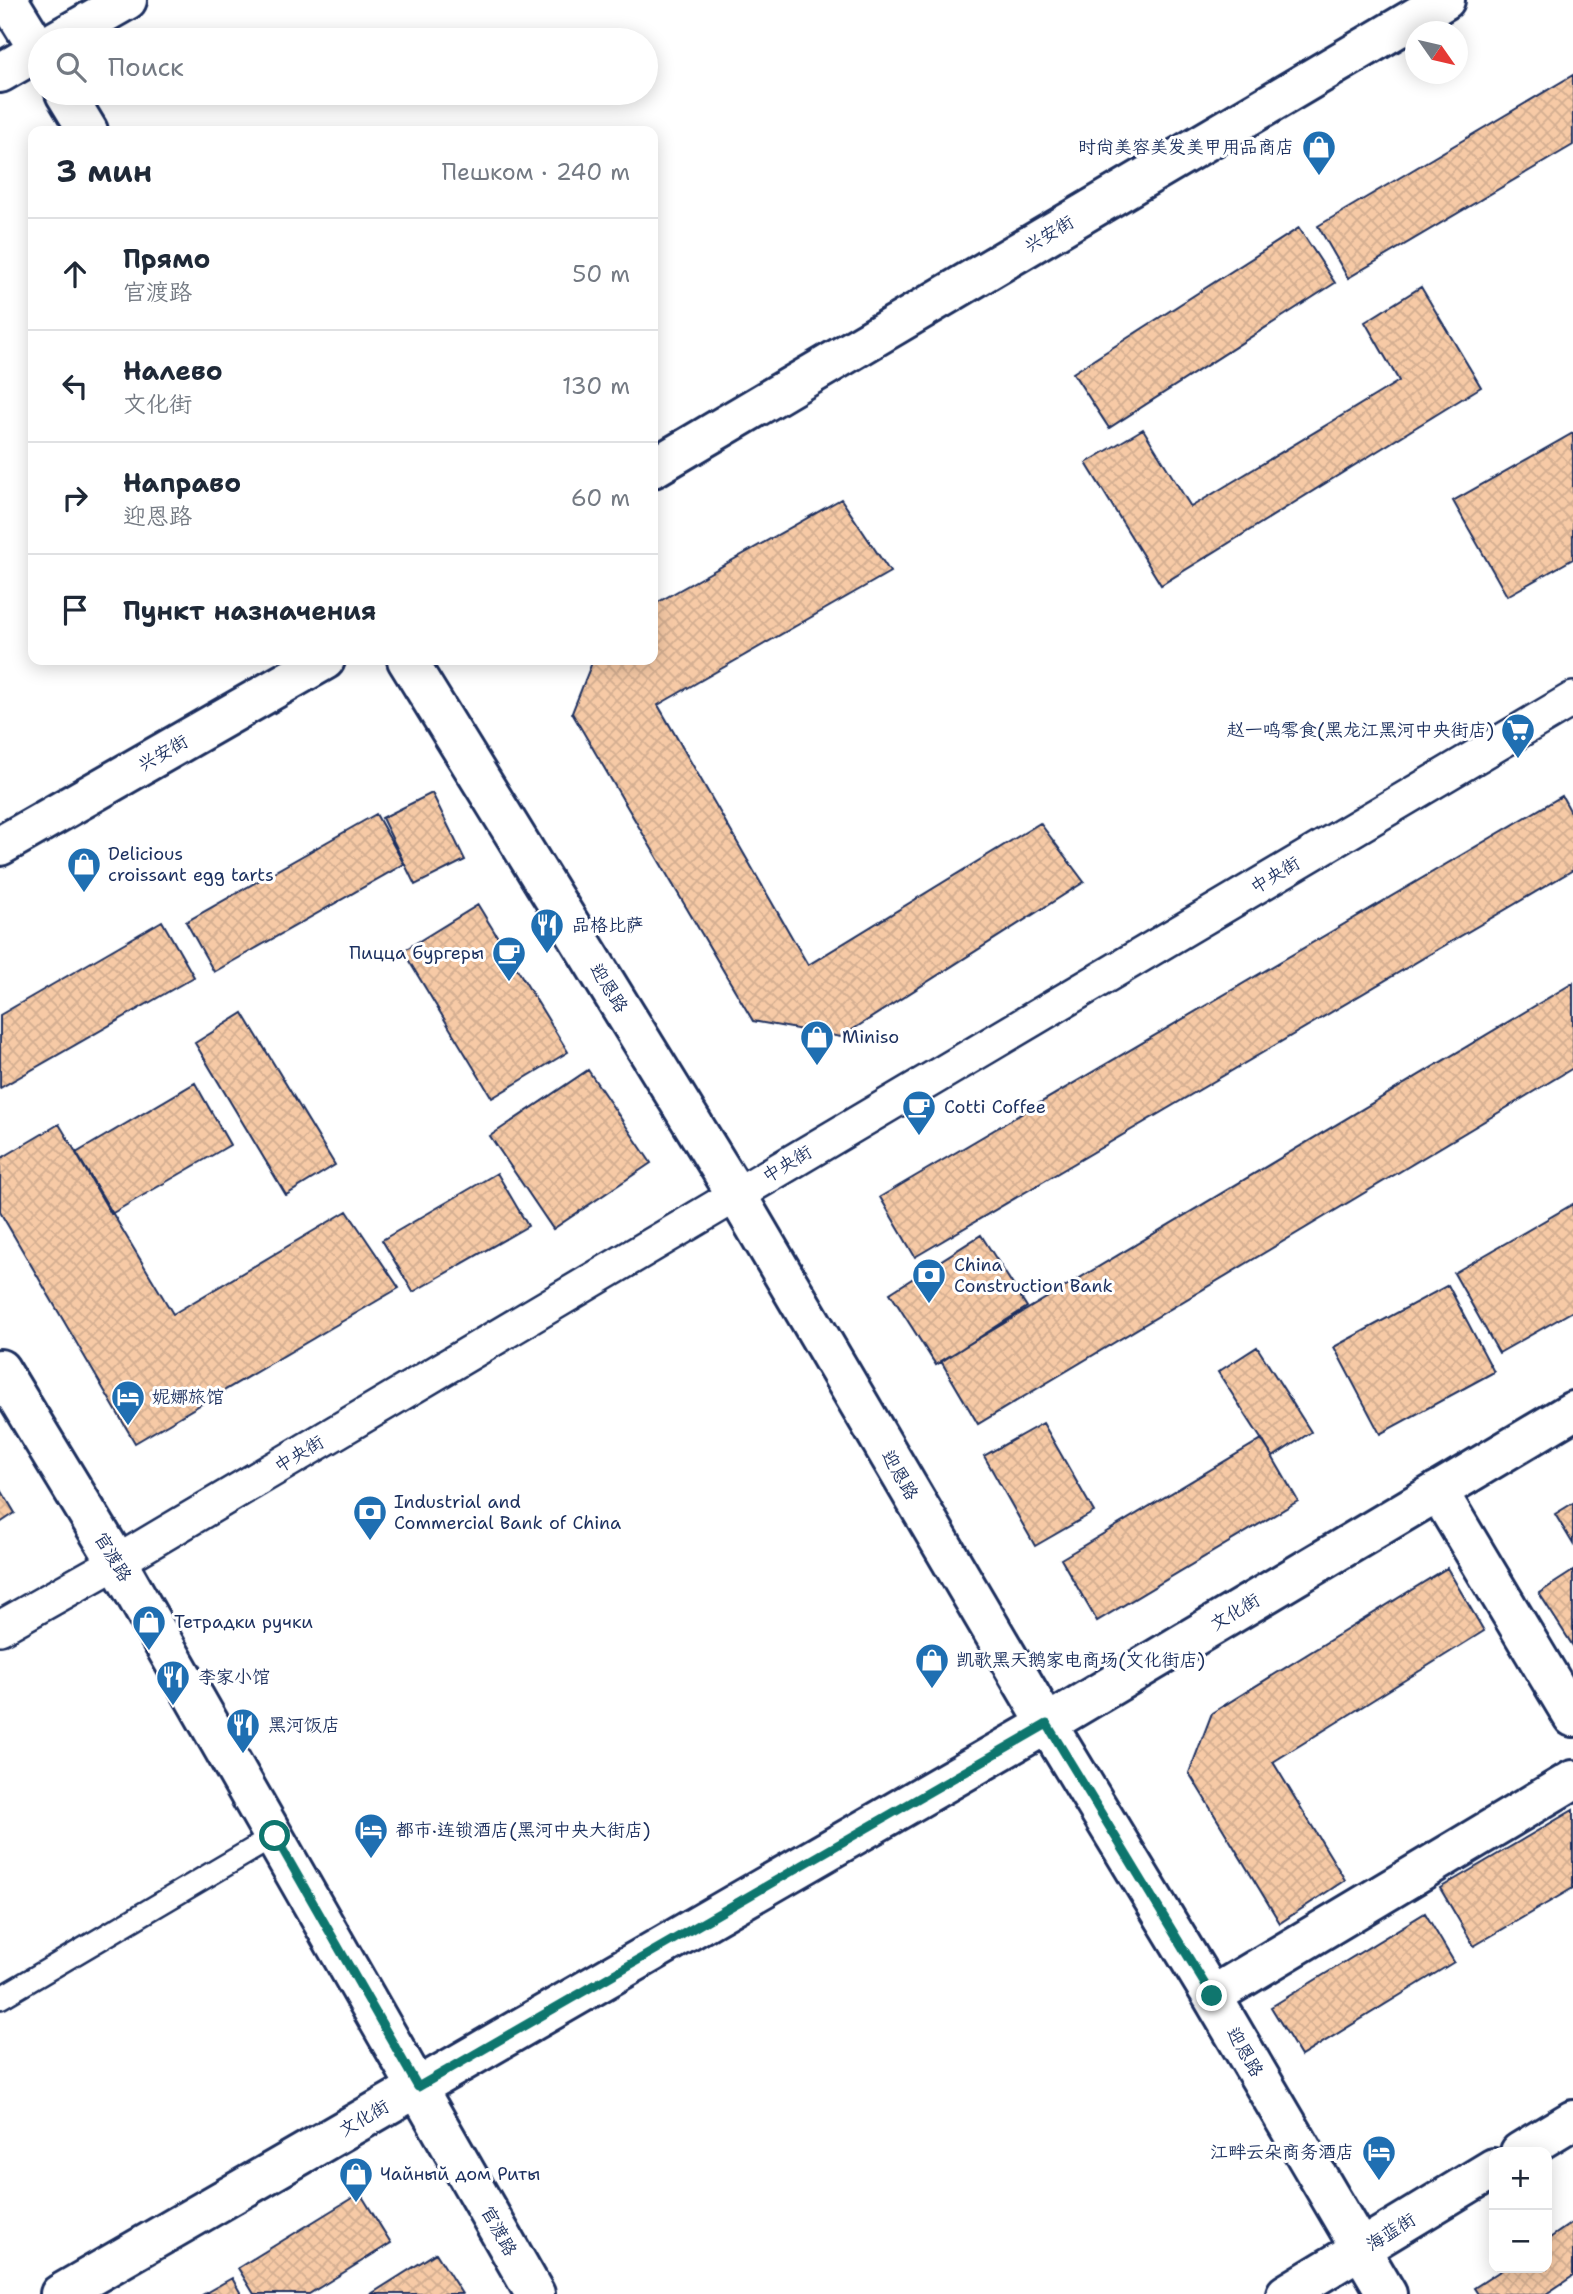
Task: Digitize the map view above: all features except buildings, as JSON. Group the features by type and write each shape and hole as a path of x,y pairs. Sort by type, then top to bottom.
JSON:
{"street":[{"path":"8,0 29,28"},
{"path":"79,28 127,0"},
{"name":"兴安街","path":"658,465 1445,0"},
{"path":"0,73 28,57"},
{"path":"72,105 85,126"},
{"name":"兴安街","path":"0,846 317,665"},
{"name":"迎恩路","path":"410,665 736,1194 1047,1724 1212,1996 1387,2294"},
{"name":"中央街","path":"0,1628 117,1562 1573,699"},
{"name":"官渡路","path":"0,1369 117,1562 535,2294"},
{"name":"文化街","path":"60,2294 1047,1724 1573,1411"},
{"path":"1438,1492 1573,1717"},
{"path":"1212,1996 1573,1780"},
{"path":"1528,2147 1573,2120"},
{"name":"海蓝街","path":"1286,2294 1489,2171"}],"lane":[{"path":"0,1998 275,1836"}],"place":[{"name":"时尚美容美发美甲用品商店","path":"1319,177"},
{"name":"赵一鸣零食(黑龙江黑河中央街店)","path":"1518,760"},
{"name":"Delicious croissant egg tarts","path":"84,894"},
{"name":"品格比萨","path":"547,955"},
{"name":"Пицца бургеры","path":"509,983"},
{"name":"Miniso","path":"817,1067"},
{"name":"Cotti Coffee","path":"919,1137"},
{"name":"China Construction Bank","path":"929,1305"},
{"name":"妮娜旅馆","path":"128,1427"},
{"name":"Industrial and Commercial Bank of China","path":"370,1542"},
{"name":"Тетрадки ручки","path":"149,1652"},
{"name":"凯歌黑天鹅家电商场(文化街店)","path":"932,1690"},
{"name":"李家小馆","path":"173,1707"},
{"name":"黑河饭店","path":"243,1755"},
{"name":"都市·连锁酒店(黑河中央大街店)","path":"371,1860"},
{"name":"江畔云朵商务酒店","path":"1379,2182"},
{"name":"Чайный дом Риты","path":"356,2204"}],"route":[{"path":"275,1836 418,2087 1047,1724 1212,1996"}]}
